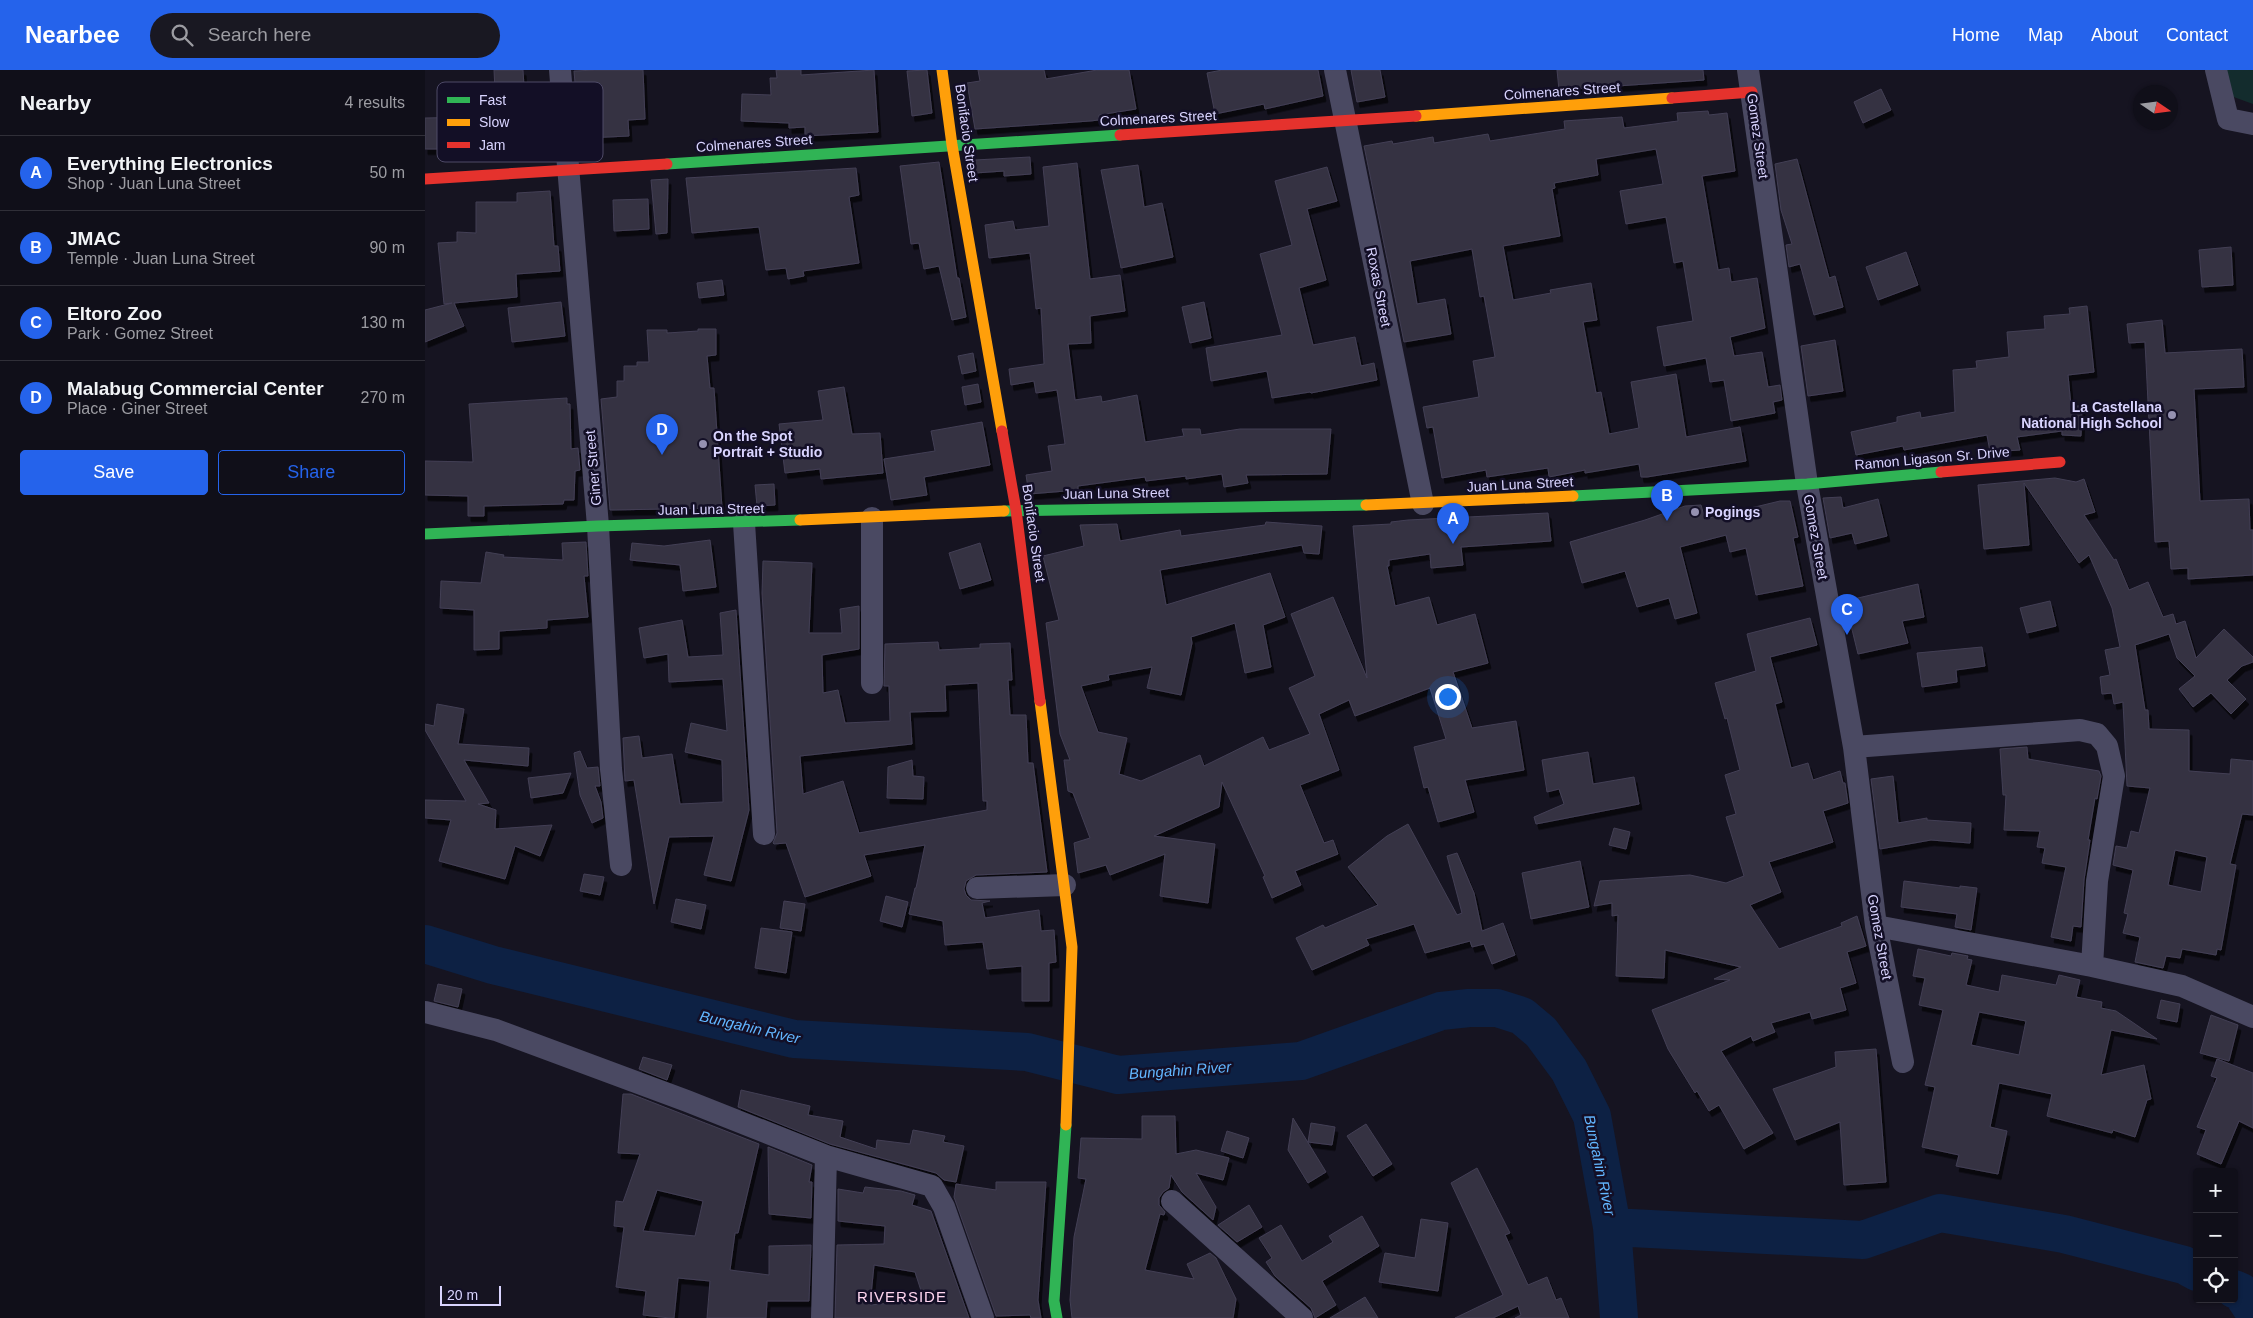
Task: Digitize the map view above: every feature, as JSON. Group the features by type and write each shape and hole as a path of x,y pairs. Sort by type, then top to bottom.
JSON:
{"street":[{"name":"Bonifacio Street","path":"942,70 952,145 1016,510 1072,947 1065,1126 1054,1301 1057,1318"},
{"name":"Roxas Street","path":"1335,70 1423,504"},
{"name":"Gomez Street","path":"1748,70 1807,484 1854,747 1876,926 1903,1062"},
{"path":"2216,70 2228,119 2253,124"},
{"name":"Colmenares Street","path":"425,180 1346,121 1752,92"},
{"name":"Giner Street","path":"566,162 598,526 611,769 621,865"},
{"name":"Ramon Ligason Sr. Drive","path":"1807,484 2060,462"},
{"name":"Juan Luna Street","path":"425,534 598,526 872,518 1016,510 1423,504 1807,484"},
{"path":"872,518 872,684"},
{"path":"744,523 764,834"},
{"path":"1854,747 2080,730 2097,734 2107,746 2114,776 2097,881 2092,966"},
{"path":"977,888 1065,885"},
{"path":"1876,926 2092,966 2182,986 2253,1017"},
{"path":"425,1012 496,1030 687,1101 826,1156 932,1186 944,1207 983,1318"},
{"path":"822,1318 826,1156"},
{"path":"1172,1201 1302,1318"}],"green space":[{"path":"2225,70 2253,70 2253,104 2231,96"}],"building":[{"path":"494,70 523,70 524,82 495,82"},
{"path":"643,70 645,119 628,120 629,136 603,137 603,82 575,82 574,71"},
{"path":"776,70 801,70 801,75 874,70 878,132 805,136 805,127 789,128 789,123 741,121 742,94 771,95 770,78 777,78"},
{"path":"927,70 932,113 912,116 907,71"},
{"path":"978,70 1044,70 1046,79 1097,70 1129,70 1136,109 1099,115 1099,120 975,129 967,83 980,81"},
{"path":"1222,70 1318,70 1323,96 1265,109 1264,104 1215,114 1207,73"},
{"path":"1351,70 1380,70 1385,97 1357,102"},
{"path":"1557,70 1703,70 1704,80 1559,90"},
{"path":"1881,89 1891,110 1863,123 1854,102"},
{"path":"1708,111 1709,115 1727,113 1735,171 1702,176 1718,270 1729,268 1731,282 1757,278 1765,328 1730,337 1734,356 1762,352 1768,387 1780,385 1782,400 1773,402 1775,413 1731,421 1724,380 1710,382 1706,358 1664,366 1657,327 1693,321 1683,261 1674,263 1666,217 1626,224 1620,191 1663,184 1656,149 1596,159 1598,175 1554,183 1555,188 1552,189 1560,236 1503,246 1513,300 1551,293 1550,290 1591,283 1597,320 1583,322 1596,393 1601,392 1609,434 1639,428 1631,382 1676,374 1686,437 1740,427 1746,461 1647,477 1641,477 1639,464 1585,473 1585,470 1549,477 1548,468 1487,477 1486,470 1442,478 1433,427 1427,428 1423,407 1479,397 1473,361 1495,357 1484,296 1480,297 1472,249 1410,261 1417,304 1445,299 1451,334 1404,342 1364,146 1392,141 1393,144 1433,137 1434,143 1488,134 1490,141 1565,129 1564,121 1622,117 1624,128 1678,121 1677,113"},
{"path":"425,118 437,118 437,149 425,149"},
{"path":"1030,157 1031,174 1004,176 1004,171 975,173 975,160"},
{"path":"1797,159 1829,278 1835,276 1843,307 1814,315 1800,264 1789,267 1786,245 1792,244 1781,210 1775,164"},
{"path":"939,162 957,278 959,278 966,317 952,320 939,266 924,269 919,243 911,244 900,166"},
{"path":"1077,163 1090,279 1120,275 1125,311 1090,316 1091,343 1068,344 1075,400 1101,396 1102,402 1137,395 1145,442 1184,436 1182,429 1200,429 1201,435 1240,429 1331,429 1327,474 1246,475 1248,483 1224,487 1222,474 1186,479 1186,476 1146,481 1145,477 1078,486 1078,490 1029,494 1026,475 1052,471 1048,446 1065,444 1057,390 1036,393 1034,381 1011,385 1009,369 1044,364 1041,308 1036,309 1030,253 989,258 985,225 1013,221 1015,230 1049,226 1043,167"},
{"path":"1138,165 1144,207 1162,203 1173,257 1121,268 1101,170"},
{"path":"1327,167 1337,201 1307,209 1326,280 1299,288 1313,345 1355,337 1361,366 1374,363 1377,380 1311,393 1272,398 1267,371 1211,381 1206,348 1282,335 1260,254 1292,245 1275,181"},
{"path":"856,168 859,195 849,197 859,263 803,271 804,276 788,279 786,268 766,270 759,227 692,233 686,178"},
{"path":"668,179 667,233 656,234 651,180"},
{"path":"550,191 554,246 558,246 560,271 516,274 517,297 454,303 464,326 425,342 425,310 452,303 444,304 438,243 457,242 457,232 476,233 476,202 517,202 517,193"},
{"path":"648,199 649,229 614,231 613,200"},
{"path":"2231,247 2233,285 2202,287 2199,250"},
{"path":"1906,252 1918,285 1878,300 1866,267"},
{"path":"722,280 724,295 699,298 697,283"},
{"path":"561,302 565,336 512,342 508,308"},
{"path":"1204,302 1211,338 1190,343 1182,307"},
{"path":"2087,306 2094,372 2068,375 2071,406 2082,406 2081,436 2062,435 2062,431 2017,437 2020,450 1990,452 1987,435 1904,450 1903,446 1856,455 1851,432 1897,422 1897,417 1920,412 1921,418 1955,412 1953,370 1977,368 1976,361 2009,357 2007,332 2045,329 2044,316 2070,314 2069,308"},
{"path":"2162,320 2165,353 2242,349 2244,387 2194,389 2200,501 2249,499 2250,530 2253,530 2253,575 2188,579 2188,568 2171,569 2169,541 2155,542 2145,342 2129,343 2127,324"},
{"path":"698,329 716,329 716,355 707,356 710,388 714,388 722,508 610,510 601,399 617,397 617,381 624,381 624,366 637,366 637,362 649,362 647,330 667,330 667,333 698,331"},
{"path":"1835,340 1843,391 1808,396 1801,346"},
{"path":"973,353 976,371 962,374 958,356"},
{"path":"978,384 981,402 965,405 962,387"},
{"path":"844,387 852,434 880,433 883,473 821,479 820,469 785,473 779,424 823,420 818,391"},
{"path":"567,398 567,404 570,404 571,449 578,448 580,470 575,471 574,500 564,500 563,504 484,506 484,516 468,516 468,496 425,495 425,461 473,462 469,404"},
{"path":"982,422 990,465 924,477 927,495 891,500 884,459 935,451 931,431"},
{"path":"2055,478 2076,482 2084,479 2095,512 2084,515 2114,560 2116,559 2129,590 2148,582 2163,617 2173,614 2176,624 2185,621 2196,658 2224,629 2253,657 2253,662 2242,666 2227,680 2246,699 2231,714 2211,693 2193,707 2179,689 2195,676 2177,658 2169,634 2135,645 2145,710 2148,710 2149,729 2189,730 2189,771 2230,774 2231,759 2253,761 2253,815 2242,814 2230,864 2236,865 2221,950 2217,949 2216,955 2182,949 2180,958 2166,956 2163,968 2135,962 2140,937 2123,933 2128,914 2124,913 2133,870 2113,865 2116,846 2127,848 2131,831 2139,833 2150,788 2127,786 2123,702 2114,704 2112,693 2102,694 2100,677 2110,675 2105,650 2120,647 2112,608 2089,555 2079,563 2024,483 2029,545 1984,549 1978,485","holes":["2175,850 2207,857 2201,892 2168,885"]},
{"path":"774,484 775,505 757,506 755,485"},
{"path":"1841,497 1843,508 1878,499 1887,536 1855,544 1852,533 1830,538 1823,498"},
{"path":"1780,501 1790,501 1798,537 1793,538 1803,586 1756,595 1746,548 1730,552 1726,535 1680,547 1697,613 1675,619 1669,598 1637,607 1625,571 1582,583 1570,542 1685,506 1701,505 1705,519"},
{"path":"1548,513 1551,541 1461,547 1463,565 1431,568 1430,554 1389,560 1389,566 1387,566 1395,606 1429,597 1437,625 1475,614 1488,663 1453,672 1472,728 1516,721 1524,770 1465,780 1474,812 1438,822 1428,787 1424,788 1414,747 1446,739 1430,688 1355,716 1349,700 1319,714 1339,770 1300,785 1324,843 1333,840 1338,854 1295,871 1301,885 1272,898 1263,877 1265,876 1222,782 1219,807 1154,836 1215,844 1208,903 1160,896 1165,854 1110,875 1106,865 1078,873 1074,843 1090,838 1073,793 1068,791 1064,760 1070,760 1060,734 1046,623 1059,620 1043,556 1084,546 1080,525 1117,524 1120,541 1180,530 1181,536 1265,525 1266,522 1322,526 1319,554 1304,553 1302,545 1160,570 1166,605 1270,573 1285,617 1263,625 1271,667 1245,673 1235,623 1191,637 1192,643 1181,695 1147,688 1152,667 1108,675 1109,680 1081,686 1098,732 1127,738 1119,774 1141,781 1200,755 1204,766 1263,737 1269,750 1310,734 1289,688 1315,676 1291,614 1333,597 1367,678 1353,526 1391,524 1391,522 1408,520"},
{"path":"710,540 716,587 683,591 680,565 630,560 632,543 664,546"},
{"path":"586,542 588,576 584,576 588,617 547,620 547,628 499,631 499,649 474,650 474,610 440,608 441,581 481,583 486,552 504,555 503,557 563,560 562,543"},
{"path":"980,543 991,580 960,589 949,553"},
{"path":"763,561 812,563 809,633 842,633 840,609 859,606 859,649 822,655 823,693 838,690 845,723 890,721 889,686 884,686 885,644 938,642 939,650 980,648 980,644 1010,643 1012,680 1008,680 1010,715 1026,715 1028,763 1033,763 1047,872 976,875 966,881 964,889 966,895 971,900 990,901 982,903 985,918 1039,910 1041,931 1054,930 1056,962 1049,963 1049,1001 1022,1001 1022,966 987,969 983,942 945,945 943,921 909,914 925,845 864,855 871,876 805,897 786,843 773,843 777,833 762,593","holes":["978,683 983,801 987,801 987,810 859,833 843,781 803,794 800,756 912,744 910,712 946,711 945,685"]},
{"path":"1918,584 1924,617 1902,621 1908,643 1858,654 1845,601"},
{"path":"2050,601 2056,626 2027,633 2020,608"},
{"path":"736,610 749,810 731,881 704,875 714,836 669,837 654,904 634,780 625,781 623,738 639,736 642,758 672,754 680,804 723,802 722,760 685,752 691,723 727,731 723,679 669,682 668,654 644,658 639,628 682,620 688,657 723,655 720,613"},
{"path":"1810,618 1817,645 1770,657 1782,702 1775,704 1791,768 1808,763 1813,780 1840,771 1843,783 1845,783 1848,803 1823,811 1833,842 1769,862 1781,892 1750,905 1779,949 1842,926 1841,923 1857,916 1866,946 1847,952 1856,983 1840,988 1846,1010 1812,1019 1810,1012 1771,1023 1775,1032 1753,1041 1751,1036 1721,1051 1773,1133 1744,1149 1719,1105 1709,1111 1697,1091 1695,1093 1668,1049 1652,1010 1730,980 1714,979 1741,967 1665,950 1664,978 1616,976 1618,915 1612,916 1612,903 1594,906 1600,881 1690,875 1726,883 1744,876 1726,817 1736,814 1725,775 1740,770 1727,718 1725,719 1715,683 1756,671 1747,634"},
{"path":"1982,647 1985,666 1956,670 1957,682 1922,687 1917,653"},
{"path":"437,704 464,709 458,744 529,748 528,766 464,760 489,803 478,804 496,810 495,829 552,825 540,856 515,846 505,879 439,861 451,820 425,818 425,800 466,801 425,730 425,724 434,726"},
{"path":"2027,747 2028,759 2099,771 2101,776 2097,799 2095,798 2088,840 2090,840 2084,880 2081,927 2073,926 2071,941 2051,937 2066,867 2042,863 2045,848 2037,847 2040,831 2004,830 2006,795 2003,795 2000,749"},
{"path":"580,751 587,768 598,767 600,786 595,786 601,802 603,818 592,823 580,795 574,753"},
{"path":"1588,752 1593,784 1634,777 1639,804 1536,824 1534,817 1564,804 1559,789 1547,792 1542,760"},
{"path":"912,760 913,776 924,777 923,799 887,798 888,767"},
{"path":"571,773 563,793 531,798 528,778"},
{"path":"1893,776 1898,823 1927,818 1927,820 1971,823 1970,843 1931,840 1880,849 1871,779"},
{"path":"1408,824 1457,915 1462,913 1447,856 1457,853 1474,893 1482,931 1503,923 1515,955 1492,964 1484,944 1472,947 1470,941 1425,953 1414,924 1366,939 1369,945 1312,970 1296,938 1323,925 1325,928 1378,905 1348,867 1387,836"},
{"path":"1614,828 1630,832 1626,849 1609,845"},
{"path":"1580,861 1589,907 1531,919 1522,873"},
{"path":"584,874 604,877 600,895 580,891"},
{"path":"1904,881 1960,888 1960,886 1977,888 1971,930 1955,927 1957,914 1901,907"},
{"path":"886,896 908,902 902,927 880,921"},
{"path":"676,899 706,905 701,929 671,922"},
{"path":"784,901 805,904 801,931 780,928"},
{"path":"761,928 792,932 786,973 755,968"},
{"path":"1918,949 1951,956 1952,953 1968,956 1967,959 1972,960 1966,985 1999,992 2002,975 2056,985 2059,975 2080,980 2076,997 2102,1002 2101,1008 2116,1011 2157,1039 2111,1030 2101,1075 2144,1065 2151,1099 2147,1100 2135,1137 2113,1130 2112,1133 2047,1116 2052,1094 1999,1083 1990,1127 2007,1131 1998,1174 1956,1166 1959,1155 1922,1147 1935,1087 1925,1085 1943,1010 1919,1005 1925,978 1913,976","holes":["1979,1012 2026,1021 2019,1055 1971,1045"]},
{"path":"438,984 462,989 458,1007 434,1001"},
{"path":"2161,1000 2180,1004 2177,1022 2157,1018"},
{"path":"2211,1015 2238,1025 2229,1061 2200,1053"},
{"path":"1876,1049 1886,1182 1844,1185 1840,1122 1795,1140 1773,1089 1836,1067 1835,1052"},
{"path":"643,1057 672,1065 667,1080 639,1069"},
{"path":"2217,1059 2253,1073 2253,1128 2239,1121 2221,1164 2197,1154 2206,1130 2197,1127 2217,1078 2211,1076"},
{"path":"741,1090 810,1106 808,1115 843,1121 840,1137 876,1149 877,1140 910,1144 913,1130 945,1136 943,1142 964,1146 956,1182 944,1180 936,1173 830,1144 738,1107"},
{"path":"623,1094 631,1094 759,1144 738,1233 735,1233 730,1270 769,1275 769,1246 811,1245 809,1301 767,1301 766,1318 707,1318 710,1281 678,1278 674,1318 643,1315 646,1291 616,1287 624,1227 614,1226 616,1201 623,1202 640,1154 618,1153","holes":["657,1190 703,1201 695,1236 643,1231"]},
{"path":"1142,1116 1175,1116 1176,1154 1196,1150 1229,1158 1223,1180 1196,1173 1216,1207 1213,1220 1182,1192 1171,1175 1169,1188 1159,1198 1159,1205 1165,1212 1164,1215 1160,1214 1145,1270 1194,1279 1187,1264 1210,1253 1216,1258 1236,1299 1233,1318 1072,1318 1070,1300 1074,1237 1086,1179 1078,1178 1081,1138 1142,1139"},
{"path":"1293,1118 1326,1172 1308,1183 1288,1150"},
{"path":"1311,1123 1335,1127 1332,1145 1308,1142"},
{"path":"1366,1124 1392,1164 1373,1176 1347,1136"},
{"path":"1227,1131 1249,1138 1243,1158 1221,1151"},
{"path":"768,1147 812,1165 809,1182 812,1182 811,1218 769,1214"},
{"path":"1477,1168 1510,1233 1505,1235 1528,1285 1547,1277 1556,1300 1561,1298 1569,1318 1515,1318 1521,1315 1518,1306 1493,1318 1455,1318 1503,1295 1451,1183"},
{"path":"996,1182 1046,1182 1038,1300 1041,1318 1031,1318 1030,1315 996,1316 954,1197 956,1184 996,1190"},
{"path":"865,1187 901,1191 915,1195 912,1205 931,1211 969,1318 835,1318 837,1245 884,1244 885,1226 838,1221 838,1189 863,1193","holes":["874,1265 915,1272 924,1300 870,1305"]},
{"path":"1249,1205 1262,1227 1237,1242 1218,1225"},
{"path":"1362,1216 1379,1246 1322,1281 1336,1305 1315,1318 1311,1308 1275,1276 1266,1262 1272,1258 1259,1238 1281,1225 1302,1261 1333,1242 1329,1236"},
{"path":"1421,1219 1448,1223 1438,1291 1379,1282 1385,1253 1415,1258"},
{"path":"1365,1297 1378,1318 1330,1318"}],"waterway":[{"name":"Bungahin River","path":"425,944 493,965 794,1039 1027,1052 1118,1075 1301,1061 1441,1011 1497,1008 1522,1016 1541,1032 1569,1070 1592,1116 1612,1227 1619,1318"},
{"path":"1612,1227 1863,1240 1940,1213 2064,1234 2184,1265 2193,1270"},
{"path":"2238,1291 2241,1292 2253,1310"}],"traffic: fast":[{"path":"667,164 1120,135"},
{"path":"1573,496 1807,484 1941,472"},
{"path":"1004,511 1366,505"},
{"path":"425,534 598,526 800,520"},
{"path":"1057,1318 1054,1301 1066,1125"}],"traffic: slow":[{"path":"942,70 952,145 1002,431"},
{"path":"1416,116 1672,98"},
{"path":"1366,505 1573,496"},
{"path":"800,520 1004,511"},
{"path":"1040,701 1072,947 1066,1125"}],"traffic: jam":[{"path":"1672,98 1752,92"},
{"path":"1120,135 1416,116"},
{"path":"425,179 667,164"},
{"path":"1002,431 1016,510 1040,701"},
{"path":"1941,472 2060,462"}],"place":[{"name":"La Castellana National High School","path":"2172,415"},
{"name":"On the Spot Portrait + Studio","path":"703,444"},
{"name":"Malabug Commercial Center","path":"662,455"},
{"name":"Pogings","path":"1695,512"},
{"name":"JMAC","path":"1667,521"},
{"name":"Everything Electronics","path":"1453,544"},
{"name":"Eltoro Zoo","path":"1847,635"}],"district":[{"name":"RIVERSIDE","path":"902,1296"}]}
